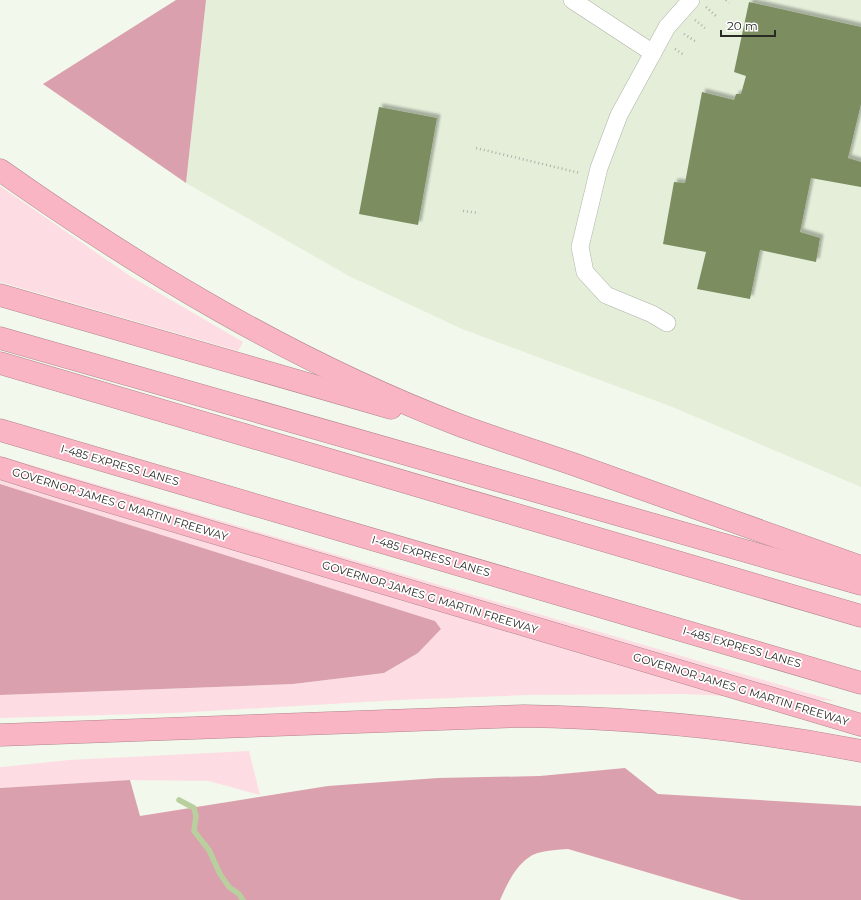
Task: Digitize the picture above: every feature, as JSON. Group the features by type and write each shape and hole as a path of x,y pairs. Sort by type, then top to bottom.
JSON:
{"highway":[{"path":"0,170 54,208 148,268 222,312 341,374 460,425 861,567"},
{"path":"0,295 521,446"},
{"path":"0,338 861,584"},
{"path":"0,363 861,616"},
{"name":"I-485 EXPRESS LANES","path":"0,430 861,683"},
{"name":"GOVERNOR JAMES G MARTIN FREEWAY","path":"0,468 861,725"},
{"path":"0,736 91,731 516,716 594,717 692,725 756,733 861,751"},
{"path":"0,749 91,731"}],"lane":[{"path":"572,0 593,6 647,49"},
{"path":"667,323 652,314 606,295 584,272 580,247 599,168 619,115 647,49 677,0"},
{"path":"647,49 691,0"}],"path":[{"path":"726,0 729,3"},
{"path":"476,148 584,174"},
{"path":"463,211 479,213"}],"shaded area":[{"path":"176,0 206,0 186,183 43,84"},
{"path":"206,0 861,0 861,487 670,406 462,329 349,276 186,183"},
{"path":"0,186 130,276 243,342 238,351 0,282"},
{"path":"0,456 835,701 684,694 527,695 399,700 175,713 0,718 0,695 293,684 384,673 418,653 441,629 435,621 0,484"},
{"path":"0,484 435,621 441,629 418,653 384,673 293,684 0,695"},
{"path":"249,751 260,795 209,781 130,780 0,788 0,767 69,760"},
{"path":"625,768 658,794 861,806 861,900 741,900 568,849 537,853 528,858 515,872 500,900 0,900 0,788 130,780 140,816 328,786 438,778 540,776"}],"building":[{"path":"749,2 861,27 861,104 848,158 861,162 861,187 811,178 800,232 820,238 816,262 760,250 750,299 697,289 706,252 663,244 674,182 685,183 702,92 734,100 736,94 741,94 746,76 734,72"},
{"path":"379,107 437,118 418,225 359,214"}],"waterway":[{"path":"179,800 194,808 196,816 194,831 209,850 220,874 229,887 239,894 243,900"}]}
